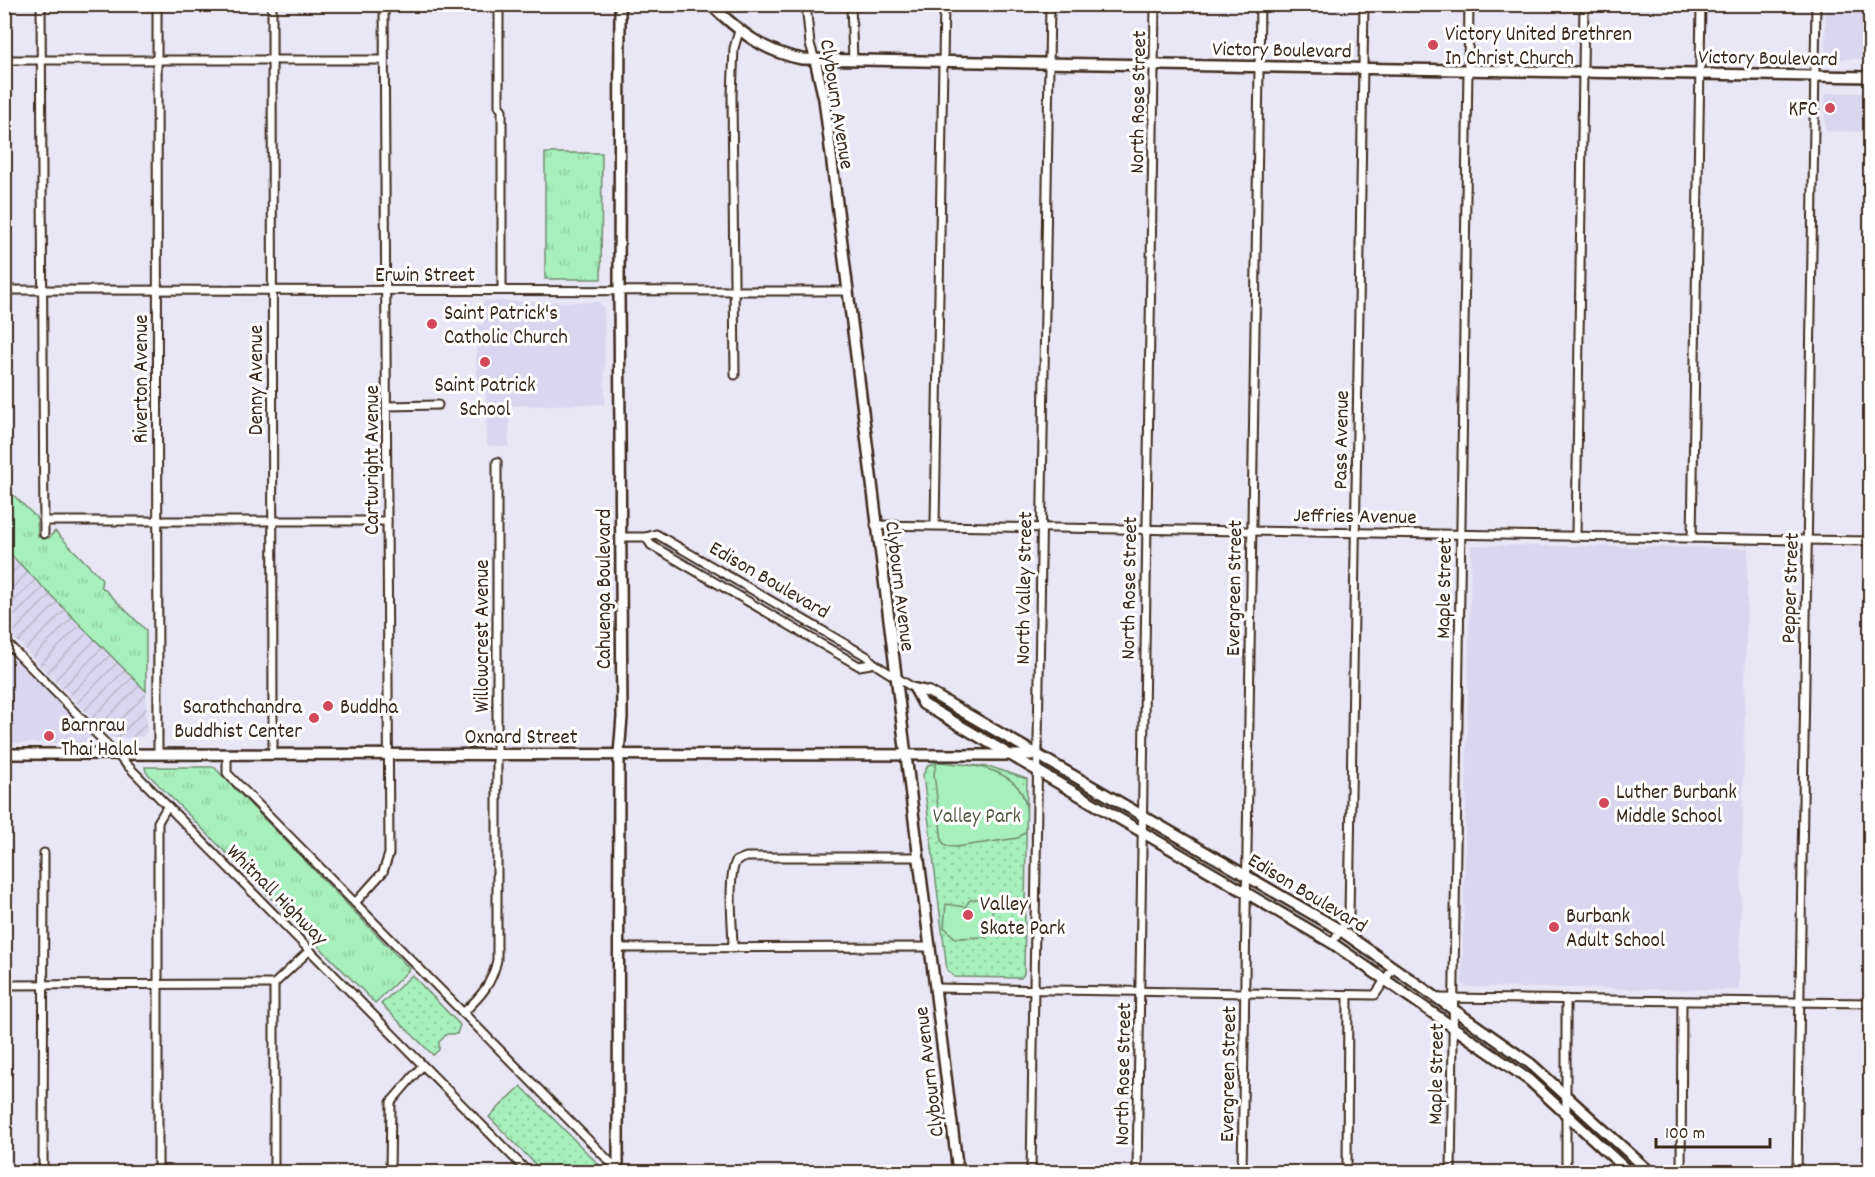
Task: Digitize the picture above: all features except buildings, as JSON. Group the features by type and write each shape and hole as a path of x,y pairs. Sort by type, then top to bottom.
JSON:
{"main road":[{"name":"Cahuenga Boulevard","path":"619,1172 619,754 622,717 619,291 620,4"},
{"name":"Victory Boulevard","path":"710,4 739,31 771,50 790,57 815,60 1870,77"},
{"name":"Clybourn Avenue","path":"815,60 822,89 958,1173"},
{"name":"Edison Boulevard","path":"915,689 929,692 1340,930 1531,1064 1650,1173"},
{"name":"Edison Boulevard","path":"915,689 923,704 1332,943 1529,1080 1629,1173"},
{"name":"Oxnard Street","path":"4,754 1037,755"}],"street":[{"path":"41,4 44,534"},
{"name":"Riverton Avenue","path":"157,4 158,754"},
{"name":"Denny Avenue","path":"272,4 273,754"},
{"name":"Cartwright Avenue","path":"355,903 386,866 389,854 384,4"},
{"path":"499,4 499,106 502,110 502,290"},
{"name":"Clybourn Avenue","path":"806,4 810,44 815,60"},
{"path":"851,4 853,60"},
{"path":"935,525 944,4"},
{"name":"North Valley Street","path":"1031,1173 1050,4"},
{"name":"North Rose Street","path":"1137,1173 1145,528 1155,4"},
{"name":"Evergreen Street","path":"1242,1173 1250,530 1260,4"},
{"name":"Pass Avenue","path":"1332,943 1349,917 1364,4"},
{"name":"Maple Street","path":"1451,1173 1469,4"},
{"path":"1576,535 1584,4"},
{"path":"1692,538 1701,4"},
{"name":"Pepper Street","path":"1797,1173 1816,4"},
{"path":"735,375 732,291 732,94 734,48 739,31"},
{"path":"4,60 384,60"},
{"name":"Erwin Street","path":"4,290 846,291"},
{"path":"387,406 438,405"},
{"name":"Willowcrest Avenue","path":"463,1013 487,990 494,976 497,960 497,462"},
{"path":"44,521 387,521"},
{"name":"Jeffries Avenue","path":"875,525 1870,541"},
{"name":"Edison Boulevard","path":"621,537 646,537 656,534 868,657 871,664"},
{"name":"Edison Boulevard","path":"646,537 651,544 859,666 871,664 895,674 915,689"},
{"name":"Whitnall Highway","path":"4,640 528,1173"},
{"path":"227,754 227,773 619,1172"},
{"path":"158,1173 158,822 167,807"},
{"path":"43,1173 44,853"},
{"path":"733,948 733,897 730,881 736,861 746,857 919,857"},
{"path":"619,948 931,947"},
{"path":"4,985 274,984 310,950"},
{"path":"935,988 1375,995 1393,968"},
{"path":"274,984 274,1173"},
{"path":"1347,1173 1348,995"},
{"path":"1437,998 1870,1003"},
{"path":"1566,999 1566,1173"},
{"path":"1681,1173 1682,1001"},
{"path":"390,1173 392,1102 422,1066"}],"shaded area":[{"path":"1826,5 1870,5 1870,59 1829,59 1825,52"},
{"path":"1825,93 1870,93 1870,132 1825,131"},
{"path":"483,301 599,302 604,308 605,404 510,406 509,447 487,445 486,394 477,390 476,325 483,324"},
{"name":"Luther Burbank Middle School","path":"1471,545 1748,548 1739,990 1466,987 1462,983"},
{"path":"4,549 146,691 147,732 143,737 111,738 5,629"},
{"path":"5,648 99,743 5,743"}],"green space":[{"path":"545,153 602,153 601,279 545,279"},
{"path":"4,486 37,518 38,537 49,538 55,531 102,579 101,586 146,630 146,691 5,549"},
{"name":"Valley Park","path":"937,762 991,767 1027,779 1024,974 1021,978 954,977 947,970 923,775 928,765"},
{"path":"937,762 963,764 991,770 1014,783 1022,794 1026,807 1026,831 1018,838 956,847 946,846 942,841 934,773"},
{"path":"145,767 214,767 410,969 375,1003 146,772"},
{"name":"Valley Skate Park","path":"986,898 993,906 990,933 986,937 955,938 944,927 946,904 965,907 970,900"},
{"path":"412,975 460,1025 457,1034 447,1034 439,1042 439,1050 433,1055 381,1004"},
{"path":"521,1086 606,1172 543,1172 489,1117"}],"place":[{"name":"Victory United Brethren In Christ Church","path":"1433,45"},
{"name":"KFC","path":"1830,108"},
{"name":"Saint Patrick's Catholic Church","path":"432,324"},
{"name":"Saint Patrick School","path":"485,362"},
{"name":"Buddha","path":"328,706"},
{"name":"Sarathchandra Buddhist Center","path":"314,718"},
{"name":"Barnrau Thai Halal","path":"49,736"},
{"name":"Luther Burbank Middle School","path":"1604,803"},
{"name":"Valley Skate Park","path":"968,915"},
{"name":"Burbank Adult School","path":"1554,927"}]}
